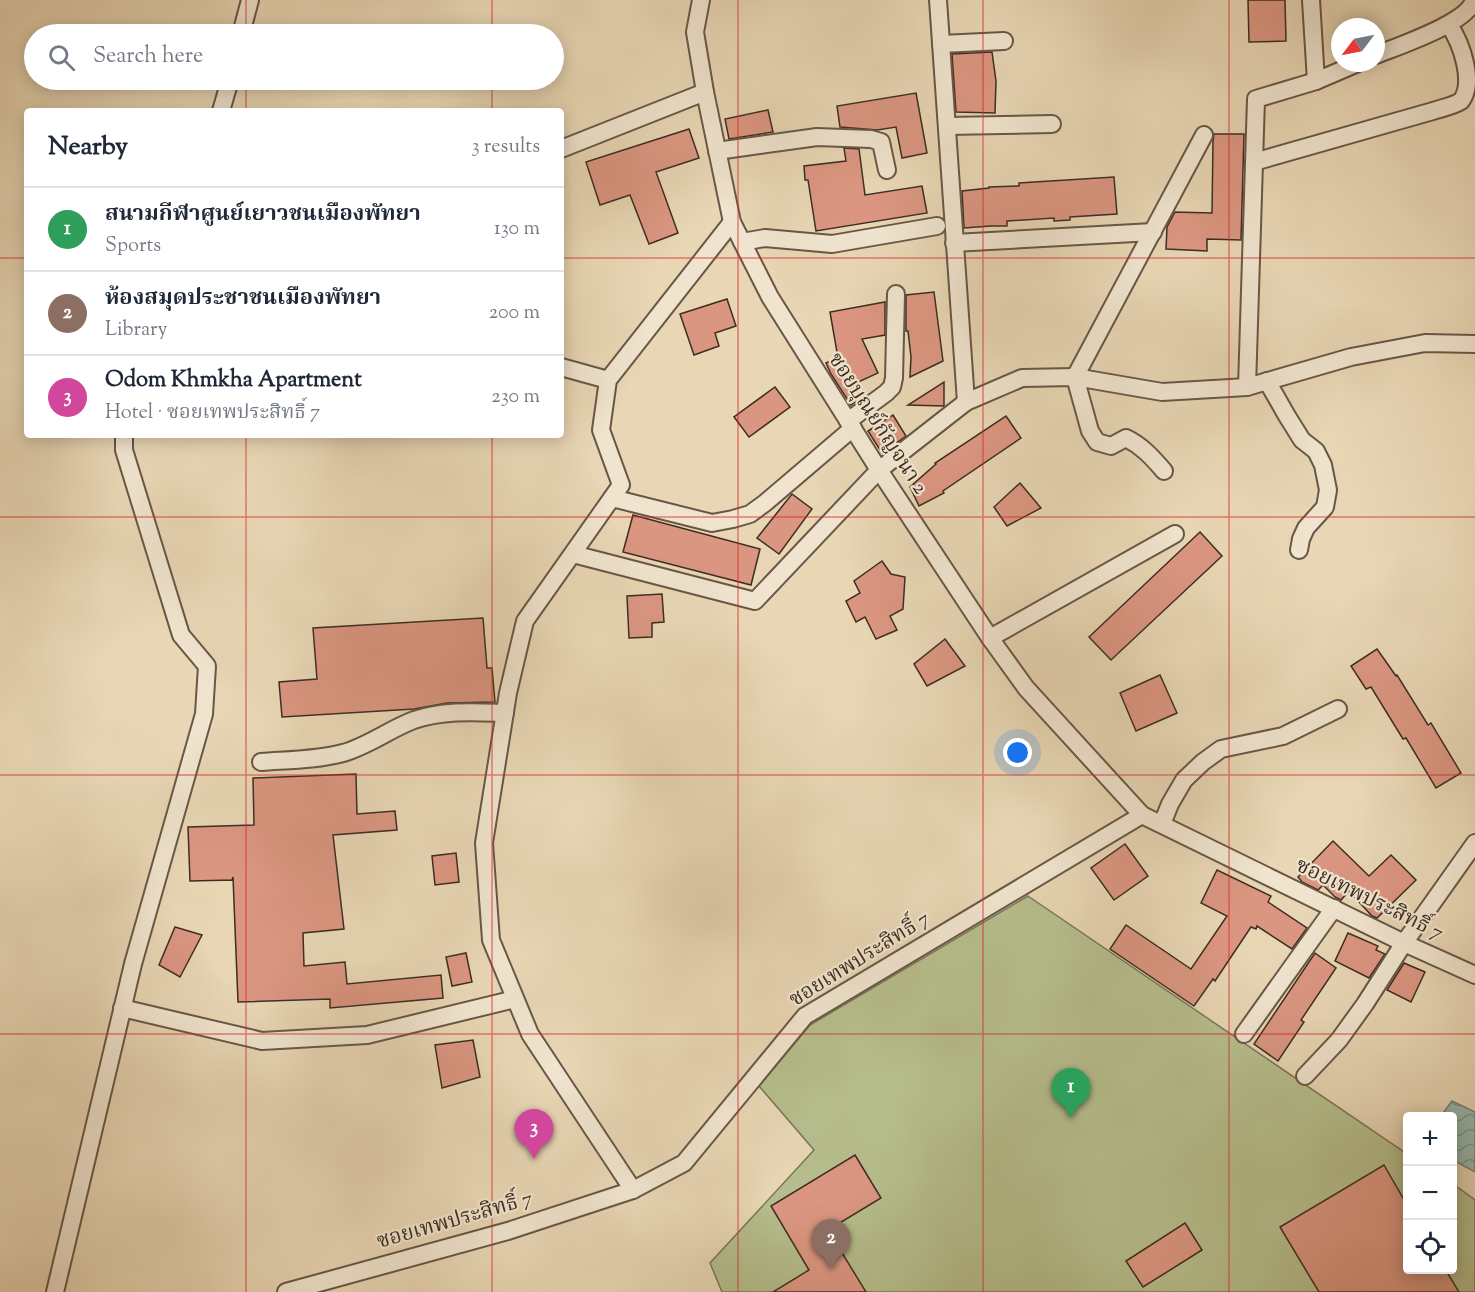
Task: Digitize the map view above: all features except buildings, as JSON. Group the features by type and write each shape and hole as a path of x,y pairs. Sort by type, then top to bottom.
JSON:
{"street":[{"path":"244,24 250,0"},
{"name":"ซอยบุณย์กัญจนา 2","path":"701,0 695,33 732,222 770,297 879,470 990,639 1026,688 1142,814"},
{"path":"938,0 966,402"},
{"path":"1311,0 1316,81"},
{"path":"1385,52 1449,25 1473,6 1474,0"},
{"path":"1254,162 1462,101 1471,91 1474,74 1467,52 1449,25"},
{"path":"941,44 1004,41"},
{"path":"1247,387 1256,99 1316,81 1337,72"},
{"path":"223,108 227,90"},
{"path":"564,148 705,92"},
{"path":"947,126 1052,124"},
{"path":"1164,471 1149,454 1126,438 1111,446 1097,442 1089,431 1075,377 1204,135"},
{"path":"717,151 817,137 872,139 881,142 887,170"},
{"path":"633,1190 530,1034 491,940 484,843 508,693 525,621 621,485 601,430 608,380 732,222"},
{"path":"742,242 765,238 832,244 937,226"},
{"path":"954,243 1153,232"},
{"path":"612,498 712,523 750,514 765,503 892,387 896,294"},
{"path":"573,554 755,601 879,470 966,402 1022,378 1075,377 1162,392 1247,387 1351,357 1425,343 1475,344"},
{"path":"564,368 608,380"},
{"path":"1268,381 1302,440 1316,451 1320,458 1328,490 1325,507 1306,528 1299,550"},
{"path":"55,1292 133,964 204,714 207,666 181,636 124,450 123,438"},
{"path":"990,639 1175,534"},
{"path":"1162,824 1184,780 1221,749 1283,736 1338,709"},
{"path":"261,762 323,757 345,752 413,721 438,714 464,711 505,713"},
{"name":"ซอยเทพประสิทธิ์ 7","path":"286,1292 508,1231 633,1190 684,1163 805,1016 1142,814 1404,943 1475,975"},
{"path":"1305,1076 1339,1040 1475,843"},
{"path":"1244,1034 1334,908"},
{"path":"122,1008 262,1041 367,1035 515,999"}],"green space":[{"path":"1028,896 1403,1151 1403,1274 1457,1274 1457,1187 1475,1200 1475,1292 722,1292 710,1263 814,1150 759,1086 810,1025"}],"water":[{"path":"1452,1101 1475,1112 1475,1172 1457,1162 1457,1112 1444,1112"}],"place":[{"name":"สนามกีฬาศูนย์เยาวชนเมืองพัทยา","path":"1071,1118"},
{"name":"Odom Khmkha Apartment","path":"534,1159"},
{"name":"ห้องสมุดประชาชนเมืองพัทยา","path":"831,1269"}]}
